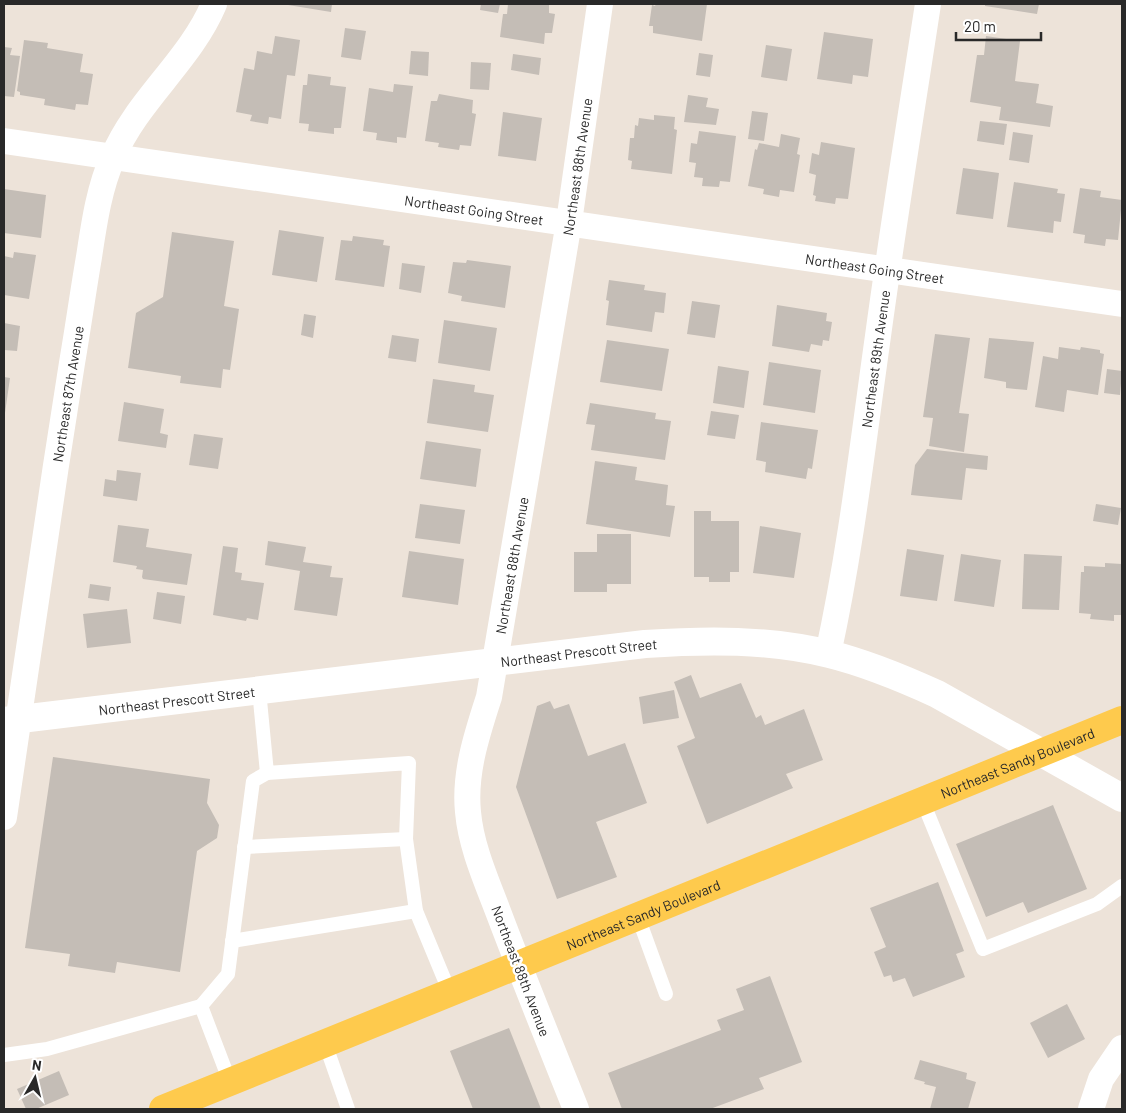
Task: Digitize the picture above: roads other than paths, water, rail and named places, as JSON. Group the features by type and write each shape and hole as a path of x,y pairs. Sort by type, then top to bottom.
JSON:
{"main road":[{"name":"Northeast Sandy Boulevard","path":"163,1109 924,802 1122,720"}],"street":[{"name":"Northeast 87th Avenue","path":"4,817 11,720 93,233 102,193 112,157 126,133 145,104 198,37 214,4"},
{"name":"Northeast 88th Avenue","path":"576,1109 518,965 481,866 471,832 468,812 468,784 477,733 489,697 495,662 569,222 600,4"},
{"name":"Northeast 89th Avenue","path":"828,654 860,461 887,268 928,4"},
{"name":"Northeast Going Street","path":"4,142 887,268 1122,304"},
{"name":"Northeast Prescott Street","path":"11,720 645,644 688,641 757,643 828,654 887,673 937,694 1122,798"},
{"path":"1091,1109 1101,1079 1122,1048"}],"lane":[{"path":"259,690 267,774"},
{"path":"4,1055 47,1049 201,1006 228,974 253,781 267,774 409,763 406,839 416,911 450,993"},
{"path":"924,802 983,949 1097,904 1122,886"},
{"path":"244,847 406,839"},
{"path":"232,941 416,911"},
{"path":"638,917 666,994"},
{"path":"201,1006 230,1082"},
{"path":"325,1044 348,1109"}]}
